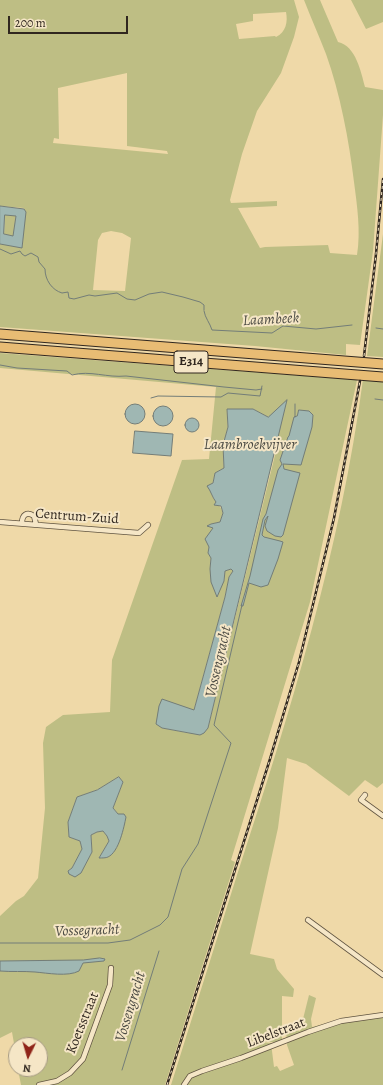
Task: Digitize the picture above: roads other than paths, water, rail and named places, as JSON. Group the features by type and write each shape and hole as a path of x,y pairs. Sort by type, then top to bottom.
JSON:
{"highway":[{"name":"E314","path":"0,334 383,364"},
{"name":"E314","path":"0,347 383,377"}],"street":[{"path":"22,523 23,516 29,513 36,519 36,524"},
{"name":"Centrum-Zuid","path":"0,522 139,533 148,525"},
{"path":"365,795 361,800 383,816"},
{"path":"308,920 383,975"},
{"name":"Koetsstraat","path":"39,1085 57,1081 70,1073 82,1059 110,984 111,968"},
{"name":"Libelstraat","path":"184,1085 190,1076 202,1071 334,1023 383,1015"}],"water":[{"path":"0,206 24,209 26,212 22,248 0,244","holes":["5,215 16,216 13,236 4,234"]},
{"name":"Laambroekvijver","path":"287,400 208,728 200,735 162,728 156,724 159,706 162,699 194,710 225,597 229,577 233,571 231,569 225,571 224,581 217,597 211,582 211,558 208,553 209,547 205,539 213,528 207,526 220,522 223,513 221,506 214,505 216,502 207,486 213,483 215,473 224,468 223,445 228,427 227,409 253,409 268,417"},
{"path":"135,404 142,407 145,414 142,421 135,424 128,421 125,414 128,407"},
{"path":"163,406 170,409 173,416 170,423 163,426 156,423 153,416 156,409"},
{"path":"299,410 309,411 313,415 312,427 301,465 283,464 284,469 300,473 283,535 281,537 275,536 267,531 265,526 268,516 265,520 262,535 264,537 283,542 278,559 268,585 261,587 249,583 243,606 241,606 250,576 263,519 266,514 278,470 282,464 280,460 294,417 297,416"},
{"path":"189,418 195,418 199,422 199,428 195,432 189,432 185,428 185,422"},
{"path":"135,431 173,434 171,456 133,453"},
{"path":"119,777 123,782 113,808 118,814 124,814 126,817 118,845 108,857 99,858 109,841 103,831 91,835 92,852 81,873 75,877 69,874 68,871 72,868 82,849 80,841 69,837 68,822 77,797 97,790"},
{"path":"100,958 105,959 104,961 83,963 79,971 69,974 0,971 0,961 83,960"}],"waterway":[{"name":"Laambeek","path":"0,249 11,254 20,251 25,256 31,253 38,257 39,262 45,269 46,277 52,287 58,292 68,292 69,298 74,299 89,295 95,296 117,293 127,299 135,300 149,294 162,292 200,302 204,305 204,310"},
{"name":"Laambeek","path":"204,311 212,330 272,333 283,326 316,329 352,325"},
{"name":"Laambeek","path":"376,328 383,329"},
{"path":"0,365 17,368 67,371 72,375 85,373 126,376 224,387 256,390 262,389"},
{"path":"151,398 158,396 221,397 228,393 260,396 262,386"},
{"path":"375,399 383,400"},
{"name":"Vossengracht","path":"295,404 295,417"},
{"name":"Vossengracht","path":"0,943 108,943 130,940 160,925 168,917 182,869 198,844 231,743 214,725 242,605"},
{"name":"Vossengracht","path":"122,1070 159,951"}],"railway":[{"path":"364,356 383,179"},
{"path":"167,1085 270,759 299,662 334,518 360,381"}],"water label":[{"name":"Vossegracht","path":"87,931"}]}
